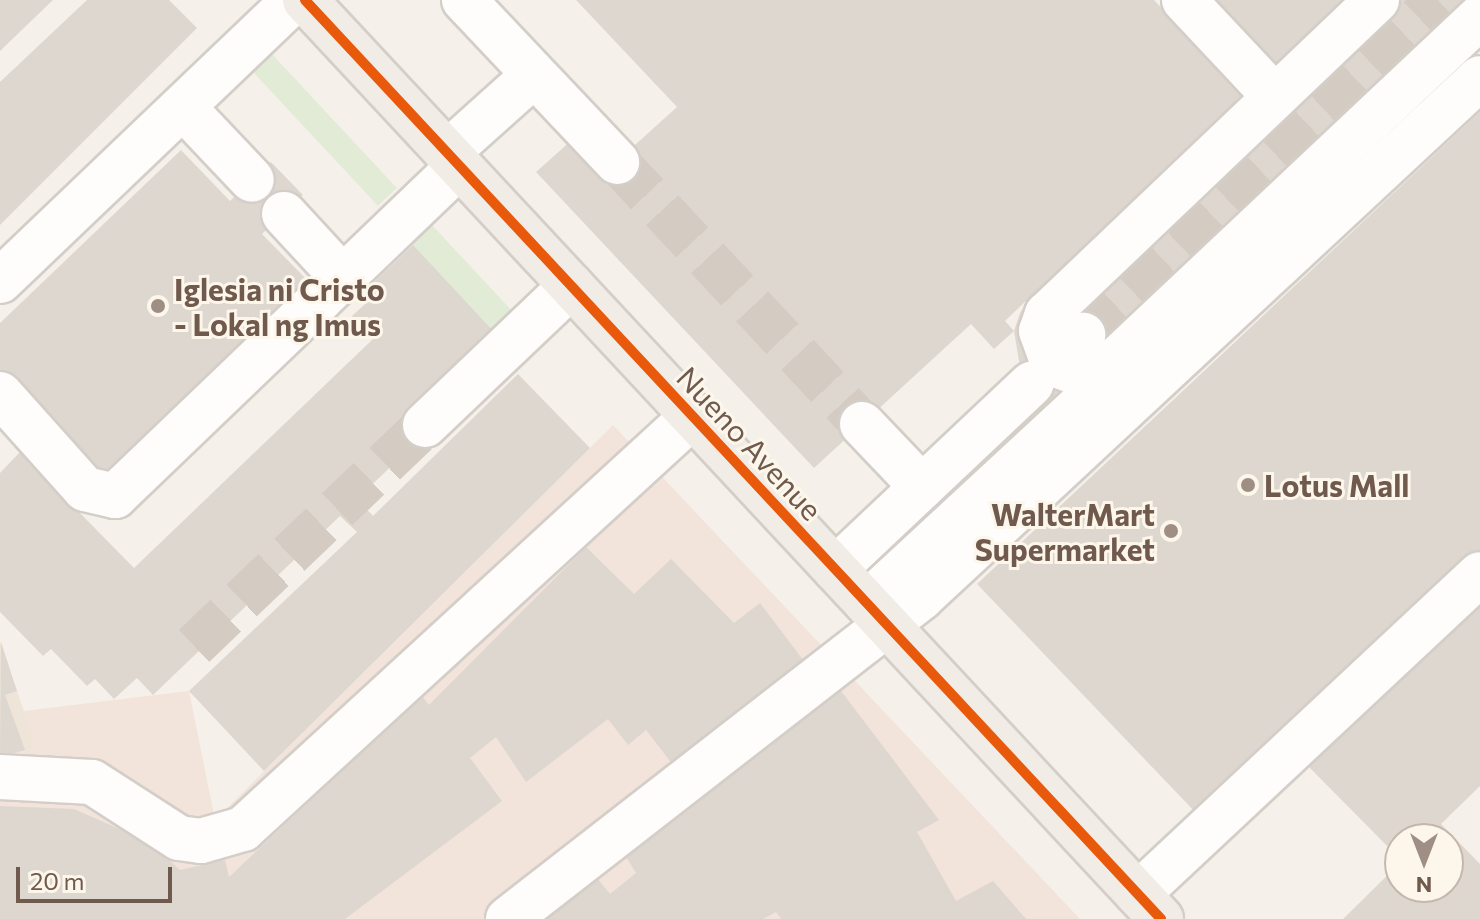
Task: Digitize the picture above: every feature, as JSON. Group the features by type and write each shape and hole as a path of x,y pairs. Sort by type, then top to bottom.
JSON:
{"main road":[{"name":"Nueno Avenue","path":"305,0 1149,907"}],"lane":[{"path":"0,281 294,0"},
{"path":"464,0 617,162"},
{"path":"1184,0 1261,82"},
{"path":"1089,348 1086,376 1053,364 1041,331 1047,314 1377,0"},
{"path":"877,614 1083,403 1089,348 1480,17"},
{"path":"0,394 85,489 115,496 343,278 534,75"},
{"path":"508,919 877,614 1480,78"},
{"path":"183,107 252,180"},
{"path":"284,214 343,278"},
{"path":"425,425 571,286"},
{"path":"835,569 1031,384"},
{"path":"0,777 92,782 179,838 201,841 243,829 693,416"},
{"path":"862,424 922,487"},
{"path":"1149,907 1480,574"}],"shaded area":[{"path":"613,425 1080,919 0,919 0,757 35,747 24,711 189,691 215,820"},
{"path":"0,641 36,747 0,757"}],"green space":[{"path":"270,52 397,188 378,206 251,70"},
{"path":"431,224 522,322 502,341 411,243"}],"building":[{"path":"0,0 53,0 0,51"},
{"path":"87,0 169,0 197,28 0,225 0,82"},
{"path":"576,0 1154,0 1246,98 1277,66 1216,0 1480,0 1480,48 1117,387 1063,402 1046,395 1020,367 1014,331 994,349 971,324 814,468 536,172 573,139 605,172 677,107","holes":["1031,296 1020,313 1014,331 1005,321"]},
{"name":"Lotus Mall","path":"1480,112 1480,550 1198,815 977,584"},
{"name":"Iglesia ni Cristo - Lokal ng Imus","path":"181,150 230,201 271,162 303,195 262,234 316,289 111,485 0,371 0,323"},
{"path":"413,245 496,334 429,430 357,499 373,516 518,374 590,448 264,771 189,691 357,532 340,516 153,695 137,678 114,699 95,679 87,686 51,649 43,656 0,612 0,473 20,452 134,568 373,339 352,316 375,295 368,288"},
{"path":"586,547 634,594 671,559 734,623 760,603 810,669 677,770 646,730 628,745 608,719 526,782 496,737 470,758 502,801 345,919 0,919 0,806 74,809 149,842 180,870 225,860 229,877 422,696 429,705"},
{"path":"1480,594 1480,786 1442,823 1384,823 1384,843 1305,763"},
{"path":"1,642 17,691 5,695 25,750 0,757"},
{"path":"835,683 939,820 917,832 956,901 993,881 1026,919 781,919 776,912 763,919 535,919 593,873 610,894 636,873 622,850"},
{"path":"1464,848 1480,864 1480,919 1343,919 1384,879 1384,903 1464,903"}],"tunnel":[{"path":"1083,335 1438,0"},
{"path":"617,162 862,424"},
{"path":"194,646 425,425"}],"cycle path":[{"path":"305,0 1161,919"}],"place":[{"name":"Iglesia ni Cristo - Lokal ng Imus","path":"158,306"},
{"name":"Lotus Mall","path":"1248,485"},
{"name":"WalterMart Supermarket","path":"1171,531"}]}
